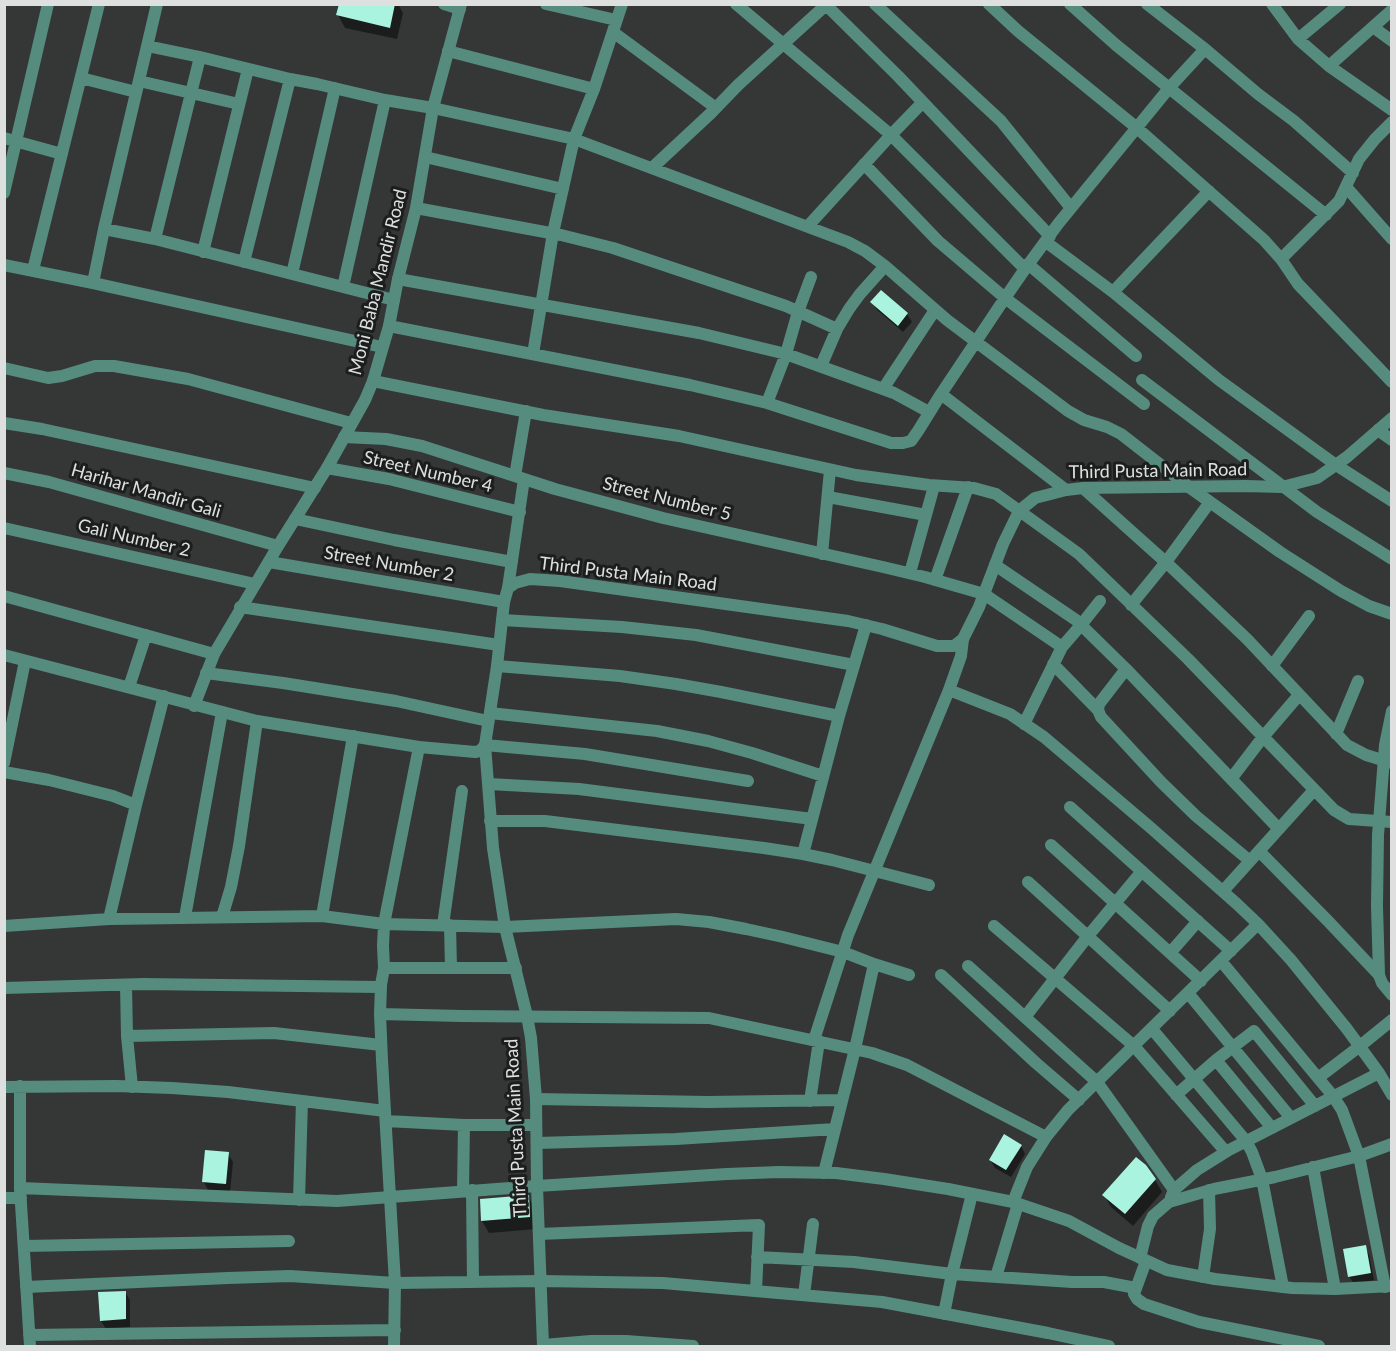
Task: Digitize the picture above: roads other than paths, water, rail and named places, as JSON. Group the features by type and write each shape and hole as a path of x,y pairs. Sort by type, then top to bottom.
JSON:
{"street":[{"path":"4,193 10,140 48,4"},
{"path":"33,270 99,4"},
{"path":"93,283 157,4"},
{"path":"444,4 461,7"},
{"path":"546,4 614,26 716,108"},
{"path":"533,354 553,233 574,139 594,89 622,4"},
{"path":"736,4 891,135 1026,266 1136,356"},
{"path":"875,4 1001,121 1071,208"},
{"path":"989,4 1018,31 1137,128 1264,240 1281,259 1298,284 1392,382"},
{"path":"1070,4 1116,45 1326,215"},
{"path":"1147,4 1353,172"},
{"path":"1272,4 1298,39 1329,66 1392,110"},
{"path":"1298,39 1340,4"},
{"path":"652,168 826,5 923,102 1048,239 1219,380 1336,465 1392,501"},
{"name":"Moni Baba Mandir Road","path":"194,706 214,654 240,607 327,468 365,400 373,381 389,326 416,208 433,108 461,7"},
{"path":"1329,66 1392,10"},
{"path":"1373,27 1392,41"},
{"path":"147,46 385,100 433,108 574,139 848,242 885,266 976,343 1068,411 1084,420 1121,434 1189,487 1280,552 1341,591 1369,606 1392,614"},
{"path":"389,326 690,385 767,403 891,443 903,444 911,441 1026,266 1170,87 1205,49"},
{"path":"448,51 594,89"},
{"path":"156,239 200,57"},
{"path":"203,252 248,69"},
{"path":"81,78 192,93 239,104"},
{"path":"244,262 290,79"},
{"path":"292,274 336,88"},
{"path":"343,287 385,100"},
{"path":"808,226 923,102"},
{"path":"1281,259 1339,201 1359,159 1392,122"},
{"path":"10,140 62,154"},
{"path":"425,157 563,189"},
{"path":"864,164 938,241 1005,298 1144,404"},
{"path":"1347,188 1392,239"},
{"path":"1113,292 1209,190"},
{"path":"416,208 553,233 613,248 786,306 837,329"},
{"path":"104,229 156,239 394,300"},
{"path":"4,265 382,347"},
{"path":"821,366 837,329 854,301 885,266"},
{"path":"767,403 811,277"},
{"path":"398,279 699,333 786,354 894,393 929,412"},
{"path":"882,389 935,310"},
{"path":"4,368 48,378 95,366 123,367 188,379 351,423"},
{"path":"1142,380 1282,487 1336,525 1392,560"},
{"path":"373,381 526,411 679,436 856,475 934,486 968,488 996,494 1079,554 1188,659 1334,810 1349,819 1385,821"},
{"path":"941,394 1066,489"},
{"path":"508,588 520,512 520,478 526,411"},
{"name":"Third Pusta Main Road","path":"1019,511 1035,498 1066,489 1282,487 1317,478 1347,457 1392,418"},
{"path":"4,423 42,429 315,488"},
{"path":"1378,430 1392,440"},
{"name":"Street Number 5","path":"344,437 386,439 422,446 555,489 663,518 910,573 984,594 1062,647"},
{"name":"Street Number 4","path":"327,468 389,479 520,512"},
{"path":"822,554 830,470"},
{"name":"Harihar Mandir Gali","path":"4,473 49,482 278,546"},
{"path":"910,573 934,486"},
{"path":"935,580 968,488"},
{"path":"1083,488 1247,639 1347,745 1366,755 1388,762"},
{"path":"828,497 926,515"},
{"path":"1131,605 1210,502"},
{"path":"810,1101 817,1041 843,952 949,690 961,656 963,639 1019,511"},
{"path":"295,519 512,562"},
{"name":"Gali Number 2","path":"4,528 255,584"},
{"name":"Street Number 2","path":"269,562 504,602"},
{"path":"995,564 1081,625 1279,829"},
{"name":"Third Pusta Main Road","path":"543,1346 536,1099 531,1038 505,927 493,849 485,745 504,602 508,588 515,583 530,579 560,581 848,621 937,646 954,646 963,639"},
{"path":"4,596 214,654"},
{"path":"1024,724 1062,647 1100,601"},
{"path":"240,607 499,645"},
{"path":"1272,666 1309,616"},
{"path":"502,620 622,627 696,635 854,665"},
{"path":"802,854 866,626"},
{"path":"129,687 146,635"},
{"path":"4,656 257,721 418,747 475,752 480,751 485,745 585,754 748,781"},
{"path":"4,763 25,661"},
{"path":"1053,664 1098,710 1101,717 1161,782 1202,822 1250,861"},
{"path":"497,666 665,682 839,716"},
{"path":"1098,710 1099,704 1126,669"},
{"path":"206,673 283,683 489,717 657,731 708,741 823,776"},
{"path":"1336,734 1358,681"},
{"path":"949,690 1010,714 1044,737 1222,891 1258,924 1291,960 1360,1046 1391,1092"},
{"path":"1231,779 1299,695"},
{"path":"109,919 164,696"},
{"path":"1392,711 1385,745 1388,762 1377,906 1379,975 1382,983 1392,995"},
{"path":"185,917 222,712"},
{"path":"222,917 239,846 257,721"},
{"path":"322,916 353,736"},
{"path":"394,1347 395,1283 381,1046 381,986 384,968 384,924 418,747"},
{"path":"4,772 49,780 113,796 136,805"},
{"path":"489,784 579,789 812,819"},
{"path":"1222,891 1314,790"},
{"path":"451,968 447,925 462,791"},
{"path":"1070,807 1231,951"},
{"path":"490,821 545,820 728,843 802,854 929,885"},
{"path":"1051,845 1201,981"},
{"path":"1259,851 1379,975"},
{"path":"1025,1017 1142,871"},
{"path":"1028,882 1170,1011"},
{"path":"4,926 185,917 322,916 384,924 505,927 676,919 709,922 783,937 843,952 909,975"},
{"path":"1170,953 1198,921"},
{"path":"996,1277 1015,1203 1028,1167 1046,1137 1068,1110 1258,924"},
{"path":"994,926 1134,1046 1226,1152"},
{"path":"4,1198 21,1193 337,1201 537,1185 728,1174 824,1173 884,1179 1015,1203 1069,1221 1167,1270 1283,1287 1335,1289 1388,1287 1359,1156 1342,1110 1333,1096 1221,961"},
{"path":"824,1173 874,964"},
{"path":"968,966 1097,1082 1172,1196"},
{"path":"384,968 516,968"},
{"path":"941,975 1078,1100"},
{"path":"4,988 126,985 381,986"},
{"path":"126,985 132,1087"},
{"path":"1188,993 1291,1118"},
{"path":"380,1014 709,1018 872,1053 906,1065 1046,1137"},
{"path":"1318,1078 1392,1020"},
{"path":"1152,1029 1246,1141 1252,1152 1262,1179 1283,1287"},
{"path":"1176,1095 1254,1031 1315,1106"},
{"path":"128,1036 274,1033 381,1046"},
{"path":"1216,1060 1272,1128"},
{"path":"1319,1347 1199,1322 1144,1304 1134,1294 1148,1226 1154,1216 1197,1170 1246,1141 1379,1073"},
{"path":"20,1086 21,1193 30,1341 395,1330"},
{"path":"4,1087 132,1087 228,1092 302,1101 386,1116 464,1125 536,1125"},
{"path":"536,1099 708,1102 842,1100"},
{"path":"299,1200 302,1101"},
{"path":"464,1125 472,1282"},
{"path":"537,1143 676,1139 835,1129"},
{"path":"1172,1196 1313,1167 1359,1156 1392,1144"},
{"path":"1313,1167 1335,1289"},
{"path":"1203,1277 1210,1229 1209,1190"},
{"path":"944,1314 972,1194"},
{"path":"804,1295 813,1224"},
{"path":"539,1234 759,1225 756,1291"},
{"path":"24,1246 289,1240"},
{"path":"757,1257 855,1262 952,1274 1104,1282 1136,1287"},
{"path":"26,1287 290,1276 395,1283 541,1281 663,1283 882,1302 1048,1333 1109,1347"},
{"path":"543,1346 591,1341 626,1341 693,1347"}]}
